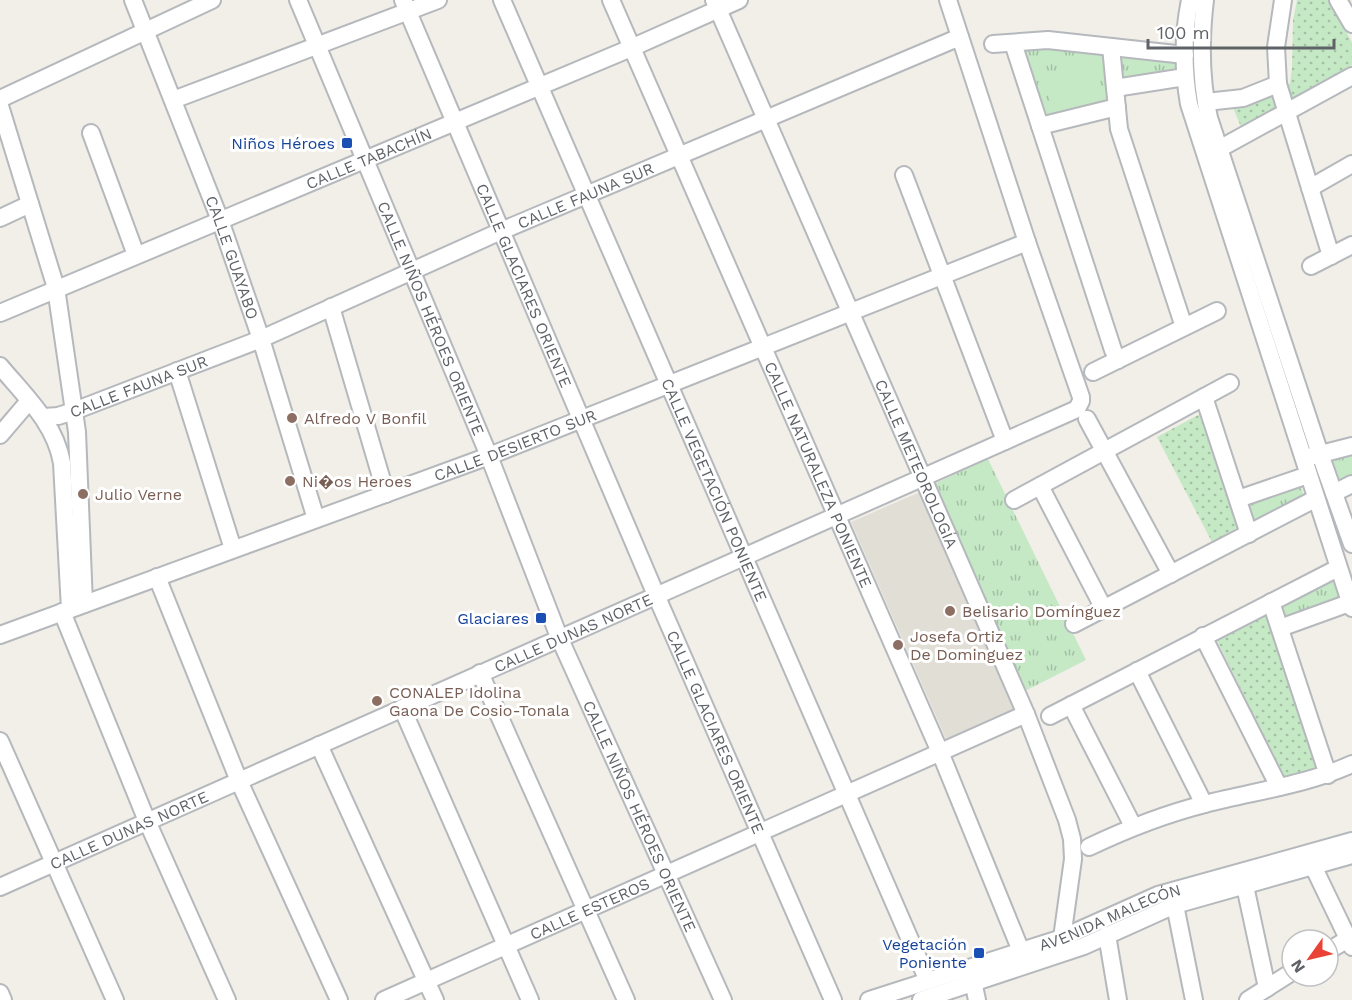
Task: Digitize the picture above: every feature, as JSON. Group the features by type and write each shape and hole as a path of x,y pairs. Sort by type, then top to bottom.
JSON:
{"street":[{"name":"CALLE GUAYABO","path":"132,0 220,220 261,339 316,519"},
{"path":"0,99 212,0"},
{"name":"CALLE NIÑOS HÉROES ORIENTE","path":"298,0 489,456 560,638 723,1000"},
{"path":"173,100 317,46 406,6 438,0"},
{"name":"CALLE VEGETACIÓN PONIENTE","path":"502,0 928,981"},
{"name":"CALLE NATURALEZA PONIENTE","path":"611,0 940,752 1021,951"},
{"name":"CALLE TABACHÍN","path":"0,313 631,48 716,5 739,0"},
{"path":"948,0 1027,242 1081,397 1083,412 1171,574"},
{"path":"1190,0 1206,102 1219,149 1352,544"},
{"path":"1205,0 1185,55 1185,81 1194,123 1351,604 1281,628"},
{"path":"1283,0 1276,47 1278,84 1331,256"},
{"path":"1338,0 1352,24"},
{"name":"CALLE METEOROLOGÍA","path":"716,5 1026,714 1067,820 1072,839 1073,859 1062,938"},
{"name":"CALLE GLACIARES ORIENTE","path":"406,6 581,420 832,1000"},
{"name":"CALLE FAUNA SUR","path":"44,417 74,411 261,339 501,231 960,37"},
{"path":"993,45 1048,40 1185,55"},
{"path":"1013,43 1109,339 1118,360"},
{"path":"1111,47 1119,129 1184,327"},
{"path":"1219,149 1352,76"},
{"path":"1115,88 1185,81 1203,85"},
{"path":"1206,102 1243,98 1278,84"},
{"path":"0,106 57,288 74,411 72,608"},
{"path":"1040,126 1117,107"},
{"path":"91,133 136,255"},
{"path":"1310,188 1352,164"},
{"path":"904,175 1005,441"},
{"path":"0,218 30,204"},
{"name":"CALLE DESIERTO SUR","path":"0,635 489,456 1027,242"},
{"path":"1311,266 1352,245"},
{"path":"331,307 386,494"},
{"path":"1093,372 1217,310"},
{"path":"1256,317 1273,312"},
{"path":"0,366 44,417 59,446 72,608 147,821 227,1000"},
{"path":"177,371 233,549"},
{"path":"1014,500 1230,383"},
{"path":"1204,397 1249,534"},
{"path":"0,435 29,401"},
{"name":"CALLE DUNAS NORTE","path":"0,887 922,477 1074,411 1083,412"},
{"path":"1302,459 1352,446"},
{"path":"1238,499 1308,475"},
{"path":"1334,494 1352,484"},
{"path":"1040,486 1104,609"},
{"path":"1074,624 1315,499"},
{"path":"1050,716 1338,568"},
{"path":"157,577 239,780 339,1000"},
{"path":"1271,602 1328,775"},
{"path":"1203,636 1279,787"},
{"path":"1137,671 1204,804"},
{"path":"480,673 626,1000"},
{"path":"1071,705 1133,826"},
{"path":"402,708 530,1000"},
{"name":"CALLE ESTEROS","path":"384,1000 1026,714"},
{"path":"0,741 115,1000"},
{"path":"319,745 435,1000"},
{"path":"1089,847 1133,826 1204,804 1328,775 1352,764"},
{"name":"AVENIDA MALECÓN","path":"921,1000 1021,951 1062,938 1158,895 1352,841"},
{"name":"AVENIDA MALECÓN","path":"868,1000 928,981 972,975 1084,945 1176,905 1352,855"},
{"path":"1313,866 1350,943"},
{"path":"1245,886 1267,988"},
{"path":"1176,905 1194,1000"},
{"path":"1107,935 1118,1000"},
{"path":"972,975 977,1000"},
{"path":"1248,1000 1280,980"},
{"path":"0,993 3,1000"}],"shaded area":[{"path":"920,492 1016,709 946,739 851,522"}],"green space":[{"path":"1297,0 1328,0 1352,42 1352,65 1241,127 1232,105 1282,93 1290,83 1293,20"},
{"path":"1047,44 1106,50 1111,103 1046,120 1022,48"},
{"path":"1116,52 1179,59 1179,73 1119,83"},
{"path":"1093,61 1104,97 1054,112 1043,76"},
{"path":"1200,414 1240,526 1212,542 1157,437"},
{"path":"1352,452 1352,478 1337,485 1328,458"},
{"path":"988,459 1086,660 1025,691 934,484"},
{"path":"1300,484 1305,499 1253,525 1245,503"},
{"path":"1332,578 1340,600 1285,621 1279,604"},
{"path":"1267,615 1319,770 1284,778 1217,640"}],"place":[{"name":"Niños Héroes","path":"347,143"},
{"name":"Alfredo V Bonfil","path":"292,418"},
{"name":"Ni�os Heroes","path":"290,481"},
{"name":"Julio Verne","path":"83,494"},
{"name":"Belisario Domínguez","path":"950,611"},
{"name":"Glaciares","path":"541,618"},
{"name":"Josefa Ortiz De Dominguez","path":"898,645"},
{"name":"CONALEP Idolina Gaona De Cosio-Tonala","path":"377,701"},
{"name":"Vegetación Poniente","path":"979,953"}]}
